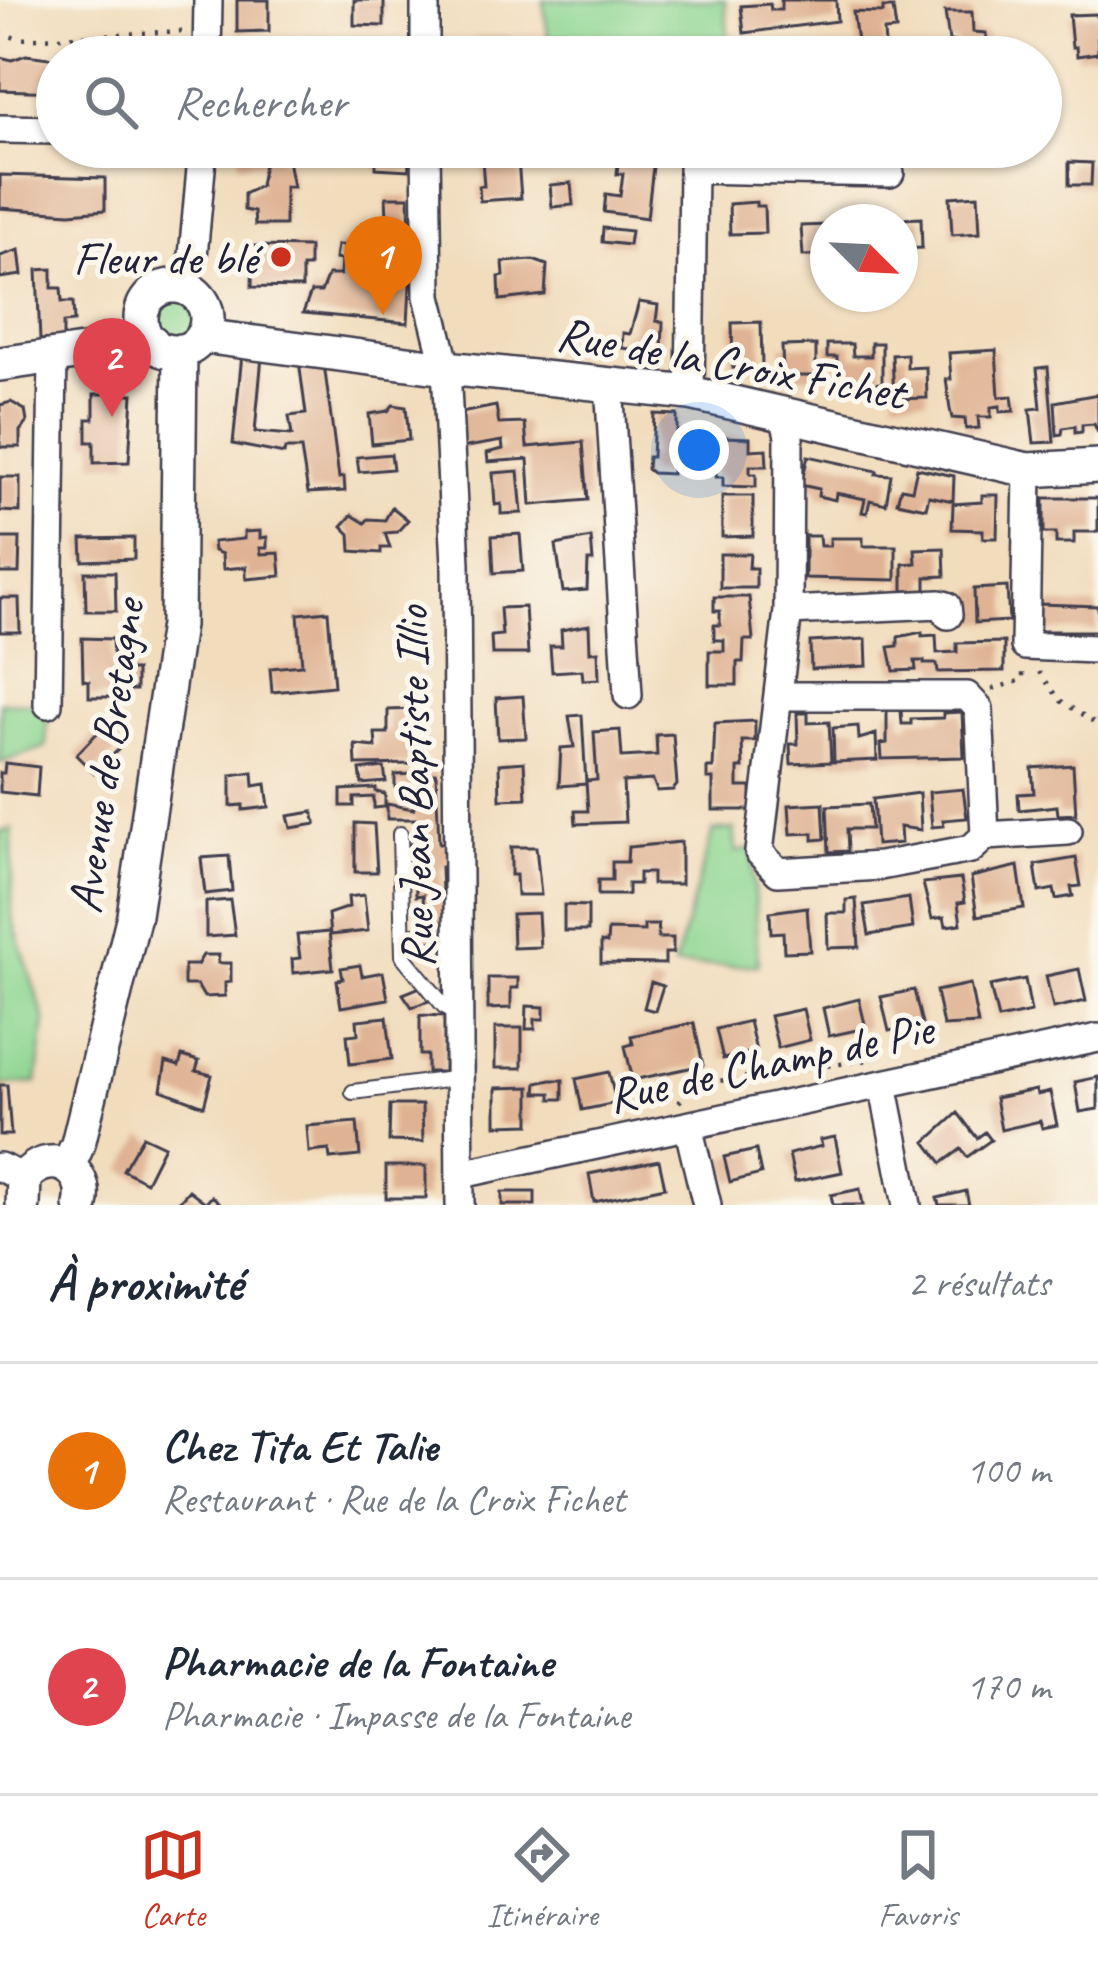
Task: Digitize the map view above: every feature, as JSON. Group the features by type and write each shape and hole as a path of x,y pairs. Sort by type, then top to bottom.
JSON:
{"street":[{"path":"207,36 208,0"},
{"path":"425,0 425,36"},
{"path":"0,129 36,130"},
{"path":"181,286 193,256 201,168"},
{"name":"Rue Jean Baptiste Illio","path":"426,168 428,296 446,368 456,564 460,1205"},
{"path":"690,393 693,169 890,173"},
{"path":"181,286 205,305 206,326 178,343 142,324 145,303 160,289 181,286"},
{"name":"Rue de la Croix Fichet","path":"0,364 178,343 609,382 690,393 1028,470 1098,466"},
{"name":"Avenue de Bretagne","path":"68,1166 78,1144 134,915 166,708 177,625 178,343"},
{"path":"48,704 53,356"},
{"path":"609,382 628,695"},
{"path":"784,413 789,435 788,610 759,852 778,872 880,866 971,849 985,836 1068,831"},
{"path":"1028,470 1025,646 1094,649"},
{"path":"788,610 940,604 947,606 948,615"},
{"path":"778,696 967,696 979,709 985,836"},
{"name":"Rue de Champ de Pie","path":"460,1174 676,1128 881,1073 1098,1038"},
{"path":"881,1073 907,1205"},
{"path":"676,1128 707,1205"},
{"path":"16,1183 39,1164 58,1162 81,1181 81,1205"}],"lane":[{"path":"400,834 403,956 444,1006 460,1015"},
{"path":"352,1092 461,1078"}],"path":[{"path":"73,36 181,30 191,36"},
{"path":"0,33 36,38"},
{"path":"967,696 1022,680 1025,646"},
{"path":"1025,646 1043,681 1098,725"},
{"path":"676,1128 670,1111 692,1088 861,1058 881,1073"}],"green space":[{"path":"543,0 725,0 728,36 548,36"},
{"path":"174,294 190,301 197,317 190,333 174,340 158,333 151,317 158,301"},
{"path":"0,702 48,704 46,747 0,763"},
{"path":"12,829 12,918 45,1021 37,1083 0,1085 0,832"},
{"path":"734,829 736,852 752,849 758,965 674,966 713,831"}],"building":[{"path":"237,0 269,0 269,31 237,32"},
{"path":"354,0 384,0 384,26 354,25"},
{"path":"781,0 836,0 837,21 744,33 741,6 770,4 771,10 781,10"},
{"path":"883,8 893,8 896,30 884,31 884,36 856,36 853,12 883,13"},
{"path":"945,12 972,12 973,32 986,36 948,36"},
{"path":"1097,14 1098,53 1077,56 1069,15"},
{"path":"36,56 36,91 0,90 0,57"},
{"path":"1069,162 1092,163 1091,185 1069,185"},
{"path":"263,168 289,168 293,187 285,187 285,225 255,225 254,212 244,210 244,194 260,186"},
{"path":"483,168 519,168 521,198 480,201 479,186 484,186"},
{"path":"618,168 653,168 647,218 604,212 606,194 620,196 623,174 617,174"},
{"path":"0,175 105,178 105,210 70,213 0,208"},
{"path":"571,183 573,205 552,207 550,185"},
{"path":"978,195 980,233 952,235 950,197"},
{"path":"386,197 409,197 410,252 389,254"},
{"path":"729,204 764,206 765,233 730,234"},
{"path":"921,218 922,248 918,248"},
{"path":"801,226 810,226 810,256 803,256"},
{"path":"603,228 631,231 629,245 602,242"},
{"path":"337,245 368,247 366,278 390,279 391,267 411,267 408,323 303,313 311,292 321,292 328,275 340,275"},
{"name":"Fleur de blé","path":"253,246 309,247 302,288 252,287"},
{"path":"19,250 22,275 0,278 0,256"},
{"path":"533,260 547,265 545,295 500,300 503,262"},
{"path":"52,269 52,288 61,288 62,302 73,302 74,322 63,323 63,338 40,340 37,270"},
{"path":"639,302 658,305 662,353 622,348 623,333 630,334"},
{"path":"761,322 762,367 733,368 732,323"},
{"path":"871,343 882,343 882,383 837,387 837,357 827,357 827,344 852,344 853,356 871,356"},
{"path":"816,345 816,376 783,376 782,346"},
{"path":"996,350 999,397 1012,396 1014,411 991,407 991,417 978,417 979,428 966,429 965,419 952,418 946,379 951,379 949,353"},
{"path":"242,354 262,356 255,432 292,435 289,416 306,414 299,361 324,364 339,478 344,477 345,491 308,493 301,449 285,449 284,454 233,444"},
{"path":"907,354 907,368 926,367 927,398 894,399 892,355"},
{"path":"1048,367 1054,442 1034,443 1030,409 1041,408 1037,368"},
{"path":"94,394 133,394 129,462 94,463 94,442 87,442 87,419 94,419"},
{"path":"1098,394 1098,433 1094,424 1082,425 1082,432 1075,433 1075,426 1063,428 1057,435 1055,402"},
{"path":"11,402 25,410 27,422 20,431 20,447 0,447 0,405"},
{"path":"393,405 406,407 409,440 372,444 369,414 388,411"},
{"path":"496,406 499,424 525,423 527,447 583,442 588,500 531,505 528,459 488,462 487,453 503,449 502,441 461,448 456,414"},
{"path":"654,414 677,415 677,444 683,445 683,461 673,460 672,474 647,469"},
{"path":"723,437 750,438 750,450 766,449 767,466 750,466 756,487 723,486 723,477 716,477 716,463 723,463"},
{"path":"391,454 393,469 359,472 357,457"},
{"path":"808,456 891,475 886,504 870,500 867,513 862,512 865,499 836,493 835,500 818,496 819,489 801,485"},
{"path":"917,468 954,476 953,501 929,496 926,508 897,502 901,488 912,490"},
{"path":"518,471 522,513 501,514 501,504 495,505 493,473"},
{"path":"0,477 20,477 20,512 0,511"},
{"path":"982,495 998,495 997,538 983,538 983,530 952,529 953,504 982,502"},
{"path":"722,496 753,496 753,536 722,537"},
{"path":"1044,498 1098,498 1098,532 1074,532 1074,543 1056,543 1056,533 1044,533"},
{"path":"392,507 408,520 397,532 385,533 390,548 381,548 381,553 351,551 350,534 342,526 352,515 365,523 385,520"},
{"path":"260,531 260,538 267,537 267,548 260,548 261,554 279,553 281,576 246,579 246,567 223,569 222,554 214,551 213,542 244,539 244,532"},
{"path":"520,534 523,571 494,573 492,536"},
{"path":"805,536 819,536 820,546 830,546 830,538 863,538 863,546 896,546 896,580 805,578"},
{"path":"0,538 20,538 19,573 0,573"},
{"path":"134,538 134,559 83,561 82,539"},
{"path":"591,538 593,561 588,561 587,590 563,592 556,545"},
{"path":"944,548 945,576 926,577 926,590 903,591 903,564 916,563 915,549"},
{"path":"720,554 750,554 756,588 720,588"},
{"path":"85,572 115,572 116,611 86,611"},
{"path":"1007,587 1009,621 975,623 974,589"},
{"path":"714,597 749,597 753,640 744,640 737,685 709,685 709,651 724,651 724,640 714,640 720,611 714,611"},
{"path":"0,598 19,598 20,632 0,632"},
{"path":"1039,604 1098,606 1098,631 1039,631"},
{"path":"525,607 528,654 492,654 491,636 502,635 500,608"},
{"path":"328,611 334,686 272,692 270,668 302,665 298,614"},
{"path":"589,625 590,652 598,651 599,679 583,680 582,670 552,672 550,646 562,646 561,630"},
{"path":"922,632 922,636 936,635 937,653 957,652 957,643 1004,642 1004,671 938,672 937,664 915,661 916,670 894,671 889,647 898,646 898,637"},
{"path":"82,638 112,639 115,697 89,697 89,681 83,680"},
{"path":"866,639 867,666 811,669 810,642"},
{"path":"124,670 136,670 136,690 125,690"},
{"path":"523,696 526,738 498,739 496,698"},
{"path":"418,709 417,764 356,765 355,745 376,747 375,733 388,733 388,710"},
{"path":"887,710 901,710 902,724 962,712 964,757 882,759"},
{"path":"797,713 808,713 808,723 829,722 831,762 791,764 790,744 798,744"},
{"path":"582,715 586,784 559,786 561,748 574,747 569,716"},
{"path":"755,721 755,741 742,741 743,768 738,768 738,787 751,787 751,810 713,810 713,779 707,779 707,768 713,768 715,723"},
{"path":"858,726 859,739 876,734 877,760 834,762 833,728"},
{"path":"102,728 121,747 94,773 76,755"},
{"path":"620,730 622,757 657,755 656,735 673,734 677,785 673,790 657,791 653,780 623,782 625,822 576,824 575,811 588,811 586,781 597,780 594,732"},
{"path":"524,762 526,798 500,799 499,764"},
{"path":"5,763 39,767 37,796 0,792"},
{"path":"1073,765 1076,814 1058,815 1057,806 1019,810 1018,794 1034,793 1032,768"},
{"path":"384,767 386,782 362,784 360,770"},
{"path":"253,772 254,786 266,784 269,807 243,810 243,805 231,806 231,775"},
{"path":"436,773 439,843 448,843 448,866 441,867 442,894 448,894 447,942 410,942 410,928 425,927 423,895 416,896 415,851 409,851 408,844 416,844 415,819 387,819 387,804 414,809 403,786 395,787 395,775"},
{"path":"376,788 385,794 385,807 374,808 374,797 354,798 354,806 341,806 341,790"},
{"path":"963,789 967,818 943,820 944,826 932,827 929,792"},
{"path":"919,793 921,830 900,827 901,843 876,845 873,799"},
{"path":"823,803 825,839 813,840 813,833 791,834 789,805"},
{"path":"869,804 871,829 847,829 848,851 829,852 827,806"},
{"path":"313,812 316,824 291,828 288,816"},
{"path":"355,823 374,824 377,872 355,872"},
{"path":"681,842 681,884 652,884 652,873 639,873 639,884 628,884 628,895 598,895 598,880 612,880 612,862 627,862 628,847"},
{"path":"511,847 536,847 541,895 517,895"},
{"path":"229,856 232,891 205,894 201,858"},
{"path":"1076,858 1081,886 1071,887 1073,896 1056,899 1054,889 1039,892 1035,865"},
{"path":"1018,866 1024,908 977,916 971,877"},
{"path":"961,879 965,902 958,903 961,924 946,926 944,917 932,919 923,883"},
{"path":"364,895 368,931 330,935 328,914 349,907 348,897"},
{"path":"909,898 913,928 869,935 864,905"},
{"path":"856,899 859,947 828,948 827,913 846,913 846,900"},
{"path":"230,900 235,935 206,937 206,902"},
{"path":"564,905 588,906 588,931 564,931"},
{"path":"807,907 810,951 784,952 783,932 771,933 770,912"},
{"path":"538,913 540,947 513,948 512,914"},
{"path":"644,925 658,925 658,938 673,938 673,953 665,953 665,964 601,963 601,942 607,943 608,930 644,931"},
{"path":"329,932 333,969 293,973 292,959 300,958 297,935"},
{"path":"203,955 219,955 218,963 231,963 225,996 204,997 197,985 184,985 184,965 197,965"},
{"path":"360,965 362,976 383,972 388,999 341,1007 337,980 343,979 341,968"},
{"path":"1079,969 1086,1001 1053,1008 1046,976"},
{"path":"488,978 518,978 518,988 511,988 511,1008 488,1009"},
{"path":"1025,979 1031,1012 998,1019 990,986"},
{"path":"651,982 663,986 655,1011 644,1008"},
{"path":"970,984 978,1024 943,1026 936,991"},
{"path":"420,987 429,1001 412,1007 403,994"},
{"path":"914,990 922,1024 889,1031 881,997"},
{"path":"859,999 866,1028 829,1036 823,1008"},
{"path":"527,1006 544,1007 544,1019 535,1019 535,1029 526,1029"},
{"path":"803,1009 810,1040 778,1048 770,1016"},
{"path":"420,1015 444,1016 444,1072 427,1072 427,1055 420,1055"},
{"path":"387,1017 392,1059 350,1064 347,1035 358,1034 357,1020"},
{"path":"749,1021 756,1051 723,1059 716,1029"},
{"path":"694,1023 703,1065 633,1080 625,1046 633,1044 631,1036"},
{"path":"495,1028 522,1028 522,1068 495,1068"},
{"path":"182,1056 199,1061 196,1071 212,1075 204,1106 161,1090 166,1062 179,1066"},
{"path":"609,1072 616,1103 582,1110 576,1079"},
{"path":"1098,1077 1098,1109 1080,1112 1075,1082"},
{"path":"563,1080 563,1099 536,1093 537,1083"},
{"path":"0,1085 7,1085 11,1135 0,1135"},
{"path":"530,1087 530,1124 496,1125 496,1088"},
{"path":"1036,1090 1037,1095 1050,1092 1057,1125 1042,1128 1040,1121 1001,1130 995,1098"},
{"path":"390,1105 422,1105 423,1142 389,1141"},
{"path":"958,1113 977,1138 985,1132 991,1140 967,1157 961,1149 942,1163 926,1142"},
{"path":"357,1122 360,1156 330,1159 329,1150 309,1152 307,1126"},
{"path":"143,1136 164,1146 146,1182 123,1170"},
{"path":"835,1137 842,1172 795,1182 789,1154 822,1146 820,1140"},
{"path":"756,1150 761,1174 730,1182 724,1157"},
{"path":"659,1160 665,1187 594,1202 589,1174"},
{"path":"386,1166 426,1166 426,1198 386,1198"},
{"path":"860,1189 863,1205 833,1205 831,1195"},
{"path":"189,1190 206,1203 212,1196 222,1205 176,1205"},
{"path":"966,1191 969,1205 939,1205 937,1198"},
{"path":"502,1192 535,1192 535,1205 502,1205"}],"place":[{"name":"Fleur de blé","path":"281,257"},
{"name":"Chez Tita Et Talie","path":"383,315"},
{"name":"Pharmacie de la Fontaine","path":"112,417"}]}
